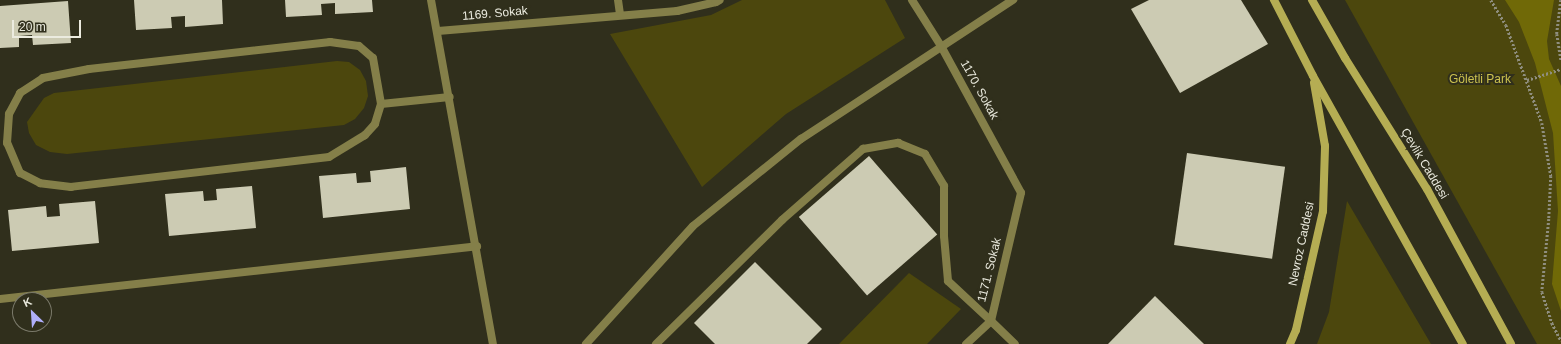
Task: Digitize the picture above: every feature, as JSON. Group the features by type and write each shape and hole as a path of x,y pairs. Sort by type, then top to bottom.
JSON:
{"main road":[{"path":"1274,0 1312,76 1463,344"},
{"name":"Çevlik Caddesi","path":"1312,0 1345,58 1427,189 1511,344"},
{"name":"Nevroz Caddesi","path":"1290,344 1296,330 1323,211 1325,146 1312,76"}],"street":[{"path":"431,0 477,246 493,344"},
{"path":"618,0 620,15"},
{"name":"1169. Sokak","path":"438,31 677,11 720,0"},
{"name":"1170. Sokak","path":"912,0 942,46 1022,193"},
{"path":"586,344 693,226 801,139 1013,0"},
{"path":"330,42 359,46 373,58 381,104 376,124 366,135 329,157 71,187 40,183 20,173 7,143 9,114 20,93 43,78 89,69 330,42"},
{"path":"381,104 450,97"},
{"path":"656,344 782,220 863,149 898,143 925,154 944,186 944,236 948,281 1014,344"},
{"name":"1171. Sokak","path":"966,344 990,321 1022,193"},
{"path":"0,299 477,246"}],"path":[{"path":"1491,0 1506,25 1542,123 1551,176 1549,219 1542,292 1552,323 1561,341"},
{"path":"1561,0 1557,34 1558,50 1561,60"},
{"path":"1527,80 1561,69"}],"green space":[{"path":"742,0 885,0 905,38 786,114 702,187 610,34 711,15"},
{"name":"Göletli Park","path":"1345,0 1561,0 1561,344 1537,344"},
{"path":"337,61 349,62 360,70 366,81 368,96 364,108 355,119 344,125 67,154 50,152 36,145 29,133 27,122 44,98 54,93"},
{"path":"1347,201 1431,344 1317,344 1329,312"},
{"path":"909,273 961,309 927,344 839,344"}],"shaded area":[{"path":"1505,0 1554,0 1547,41 1549,59 1561,86 1561,311 1552,284 1558,211 1553,133 1535,63 1519,22"}],"building":[{"path":"134,0 222,0 223,24 185,27 185,16 171,17 172,28 136,30"},
{"path":"285,0 372,0 373,12 335,14 335,3 321,4 322,15 286,17"},
{"path":"1149,0 1241,0 1268,44 1180,93 1131,9"},
{"path":"68,1 71,43 33,45 32,35 19,36 19,47 0,48 0,6"},
{"path":"1187,153 1285,167 1272,259 1174,245"},
{"path":"869,156 937,234 867,296 799,217"},
{"path":"406,167 410,209 323,218 319,176 356,173 357,183 371,182 370,171"},
{"path":"252,186 256,228 169,236 165,194 203,191 204,201 217,200 216,189"},
{"path":"95,201 99,243 12,251 8,210 46,206 47,217 60,216 59,204"},
{"path":"755,262 822,329 807,344 715,344 694,323"},
{"path":"1155,296 1204,344 1108,344"}]}
